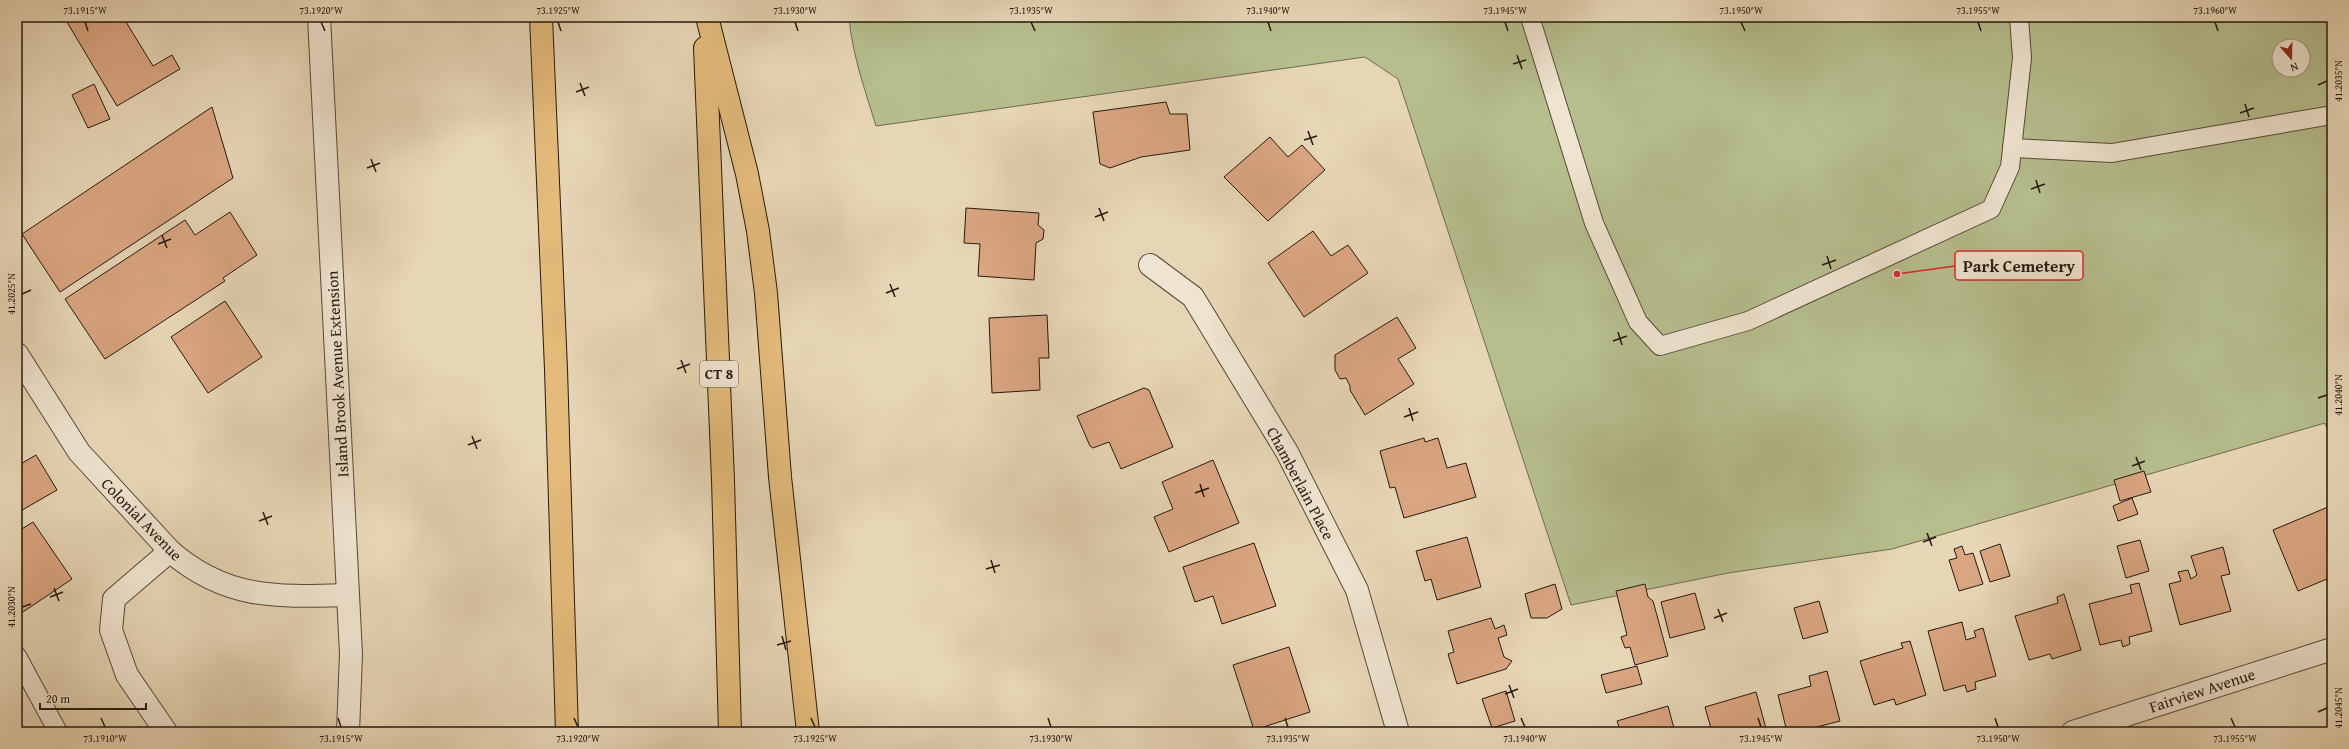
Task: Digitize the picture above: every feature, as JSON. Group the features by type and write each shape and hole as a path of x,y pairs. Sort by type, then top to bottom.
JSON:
{"highway":[{"path":"541,17 556,376 567,732"},
{"name":"CT 8","path":"704,17 723,480 730,732"},
{"path":"707,17 747,174 758,231 766,293 780,477 808,732"}],"street":[{"name":"Island Brook Avenue Extension","path":"319,17 351,654 348,732"},
{"name":"Chamberlain Place","path":"1150,265 1194,297 1287,452 1357,590 1398,732"},
{"name":"Colonial Avenue","path":"17,354 79,452 170,551 200,574 214,581 245,591 292,596 348,595"},
{"path":"166,732 127,675 111,630 114,599 170,551"},
{"name":"Fairview Avenue","path":"2073,732 2332,649"}],"lane":[{"path":"1530,17 1594,223 1638,322 1660,346 1748,321 1991,209 2010,167 2022,58 2019,17"},
{"path":"2012,148 2112,153 2332,115"},
{"path":"17,656 58,732"}],"green space":[{"path":"849,17 2332,17 2332,444 2325,423 1892,549 1728,573 1571,605 1398,79 1365,57 876,126 853,45"}],"building":[{"path":"64,17 123,17 153,66 172,55 180,69 117,106"},
{"path":"94,84 110,119 88,128 72,95"},
{"path":"1166,102 1170,114 1187,114 1190,150 1141,157 1110,168 1100,164 1093,112"},
{"path":"212,107 233,178 60,292 22,234"},
{"path":"1270,137 1288,157 1302,145 1325,170 1268,221 1224,177"},
{"path":"966,208 1039,213 1038,225 1044,230 1043,239 1036,243 1034,280 978,276 980,244 964,243"},
{"path":"230,212 257,255 223,278 225,281 105,359 65,299 185,220 195,235"},
{"path":"1313,231 1331,256 1348,245 1368,273 1304,317 1268,263"},
{"path":"225,301 262,357 208,393 171,337"},
{"path":"1047,315 1049,358 1039,358 1040,390 992,393 989,318"},
{"path":"1397,317 1416,348 1398,359 1414,384 1365,415 1350,390 1350,386 1346,378 1340,379 1335,370 1335,355"},
{"path":"1144,388 1149,390 1173,447 1121,469 1109,442 1093,448 1090,446 1077,416"},
{"path":"1424,438 1425,442 1438,438 1447,468 1466,463 1476,497 1404,518 1395,487 1390,488 1380,451"},
{"path":"36,455 57,490 17,513 17,466"},
{"path":"1213,460 1239,523 1169,552 1154,517 1173,509 1162,482"},
{"path":"2144,471 2151,492 2120,501 2114,480"},
{"path":"2132,498 2138,514 2118,521 2113,506"},
{"path":"2328,507 2332,518 2332,577 2298,591 2273,530"},
{"path":"33,522 72,579 17,616 17,532"},
{"path":"1467,537 1481,587 1437,600 1431,579 1425,581 1416,551"},
{"path":"2140,540 2149,571 2126,578 2117,546"},
{"path":"1254,543 1276,606 1222,624 1213,596 1195,602 1183,567"},
{"path":"2000,544 2010,576 1990,582 1980,551"},
{"path":"1962,546 1965,555 1973,553 1983,584 1959,591 1949,560 1957,558 1954,549"},
{"path":"2223,547 2230,574 2221,576 2231,611 2180,625 2169,584 2181,581 2178,572 2188,570 2191,579 2197,575 2191,556"},
{"path":"2139,583 2152,631 2129,637 2130,644 2123,647 2121,640 2100,645 2089,604 2132,593 2130,585"},
{"path":"1555,584 1562,609 1547,618 1531,618 1525,594"},
{"path":"1645,584 1648,597 1653,601 1668,656 1635,665 1630,647 1625,648 1621,637 1627,635 1616,591"},
{"path":"1695,593 1705,629 1670,638 1661,602"},
{"path":"2064,594 2081,650 2052,659 2050,654 2029,660 2015,616 2058,603 2057,597"},
{"path":"1819,601 1828,632 1803,639 1794,608"},
{"path":"1491,618 1495,629 1504,625 1507,635 1498,638 1504,657 1512,661 1506,669 1457,684 1448,654 1454,652 1448,631"},
{"path":"1962,622 1966,640 1976,637 1974,631 1983,628 1996,676 1975,682 1976,689 1967,692 1965,685 1944,691 1928,631"},
{"path":"1910,641 1926,695 1896,705 1894,699 1874,705 1860,661 1903,648 1901,643"},
{"path":"1289,647 1310,712 1254,730 1233,665"},
{"path":"1637,666 1642,684 1606,693 1601,675"},
{"path":"1827,671 1840,721 1817,727 1818,732 1787,732 1778,695 1811,686 1809,676"},
{"path":"1506,691 1515,721 1492,728 1482,699"},
{"path":"1756,692 1767,732 1712,732 1705,707"},
{"path":"1668,706 1675,732 1621,732 1617,721"}],"place":[{"name":"Park Cemetery","path":"1897,274"}]}
